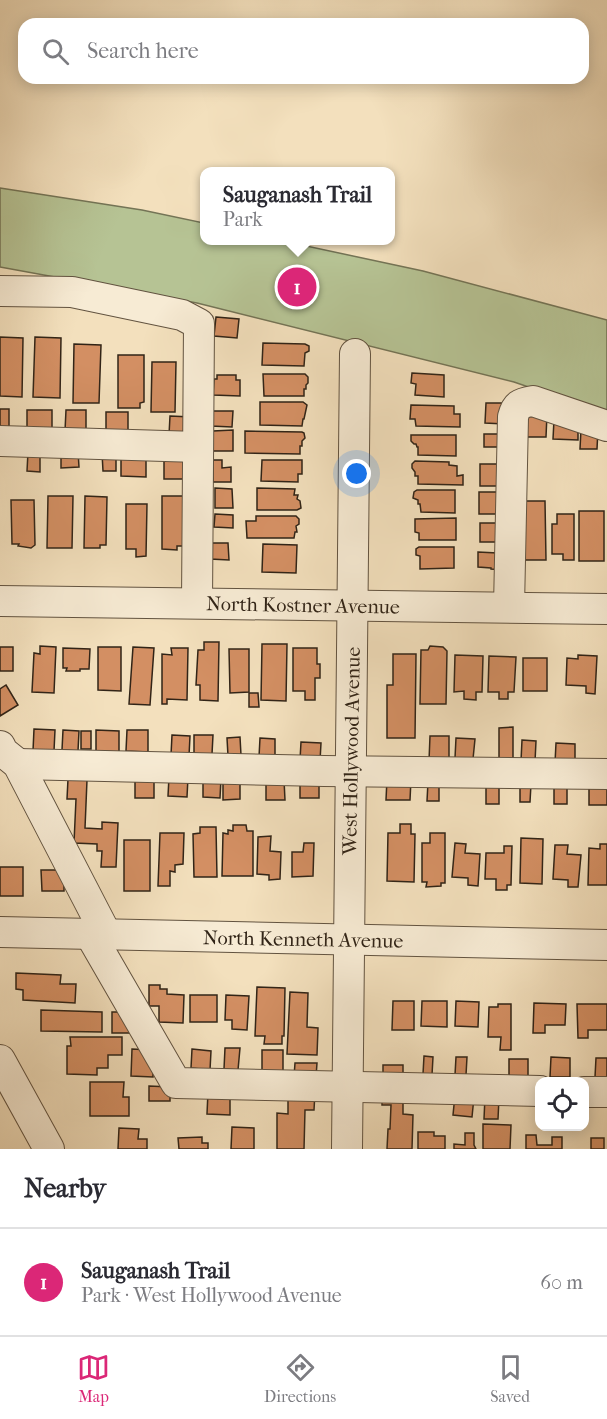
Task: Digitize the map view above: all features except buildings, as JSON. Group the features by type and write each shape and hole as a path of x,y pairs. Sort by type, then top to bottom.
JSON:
{"street":[{"path":"0,291 72,292 182,315 199,324 197,603"},
{"name":"West Hollywood Avenue","path":"347,1149 356,354"},
{"path":"509,607 515,408 523,402 533,401 607,426"},
{"path":"0,441 198,447"},
{"name":"North Kostner Avenue","path":"0,601 607,609"},
{"path":"535,1091 176,1083 98,934 9,755 351,772 607,774"},
{"name":"North Kenneth Avenue","path":"0,932 607,945"},
{"path":"0,1059 49,1149"},
{"path":"589,1092 607,1092"}],"green space":[{"path":"0,188 142,210 200,222 200,245 302,245 423,271 607,320 607,414 514,382 197,303 0,267"}],"place":[{"name":"Sauganash Trail","path":"297,287"}]}
